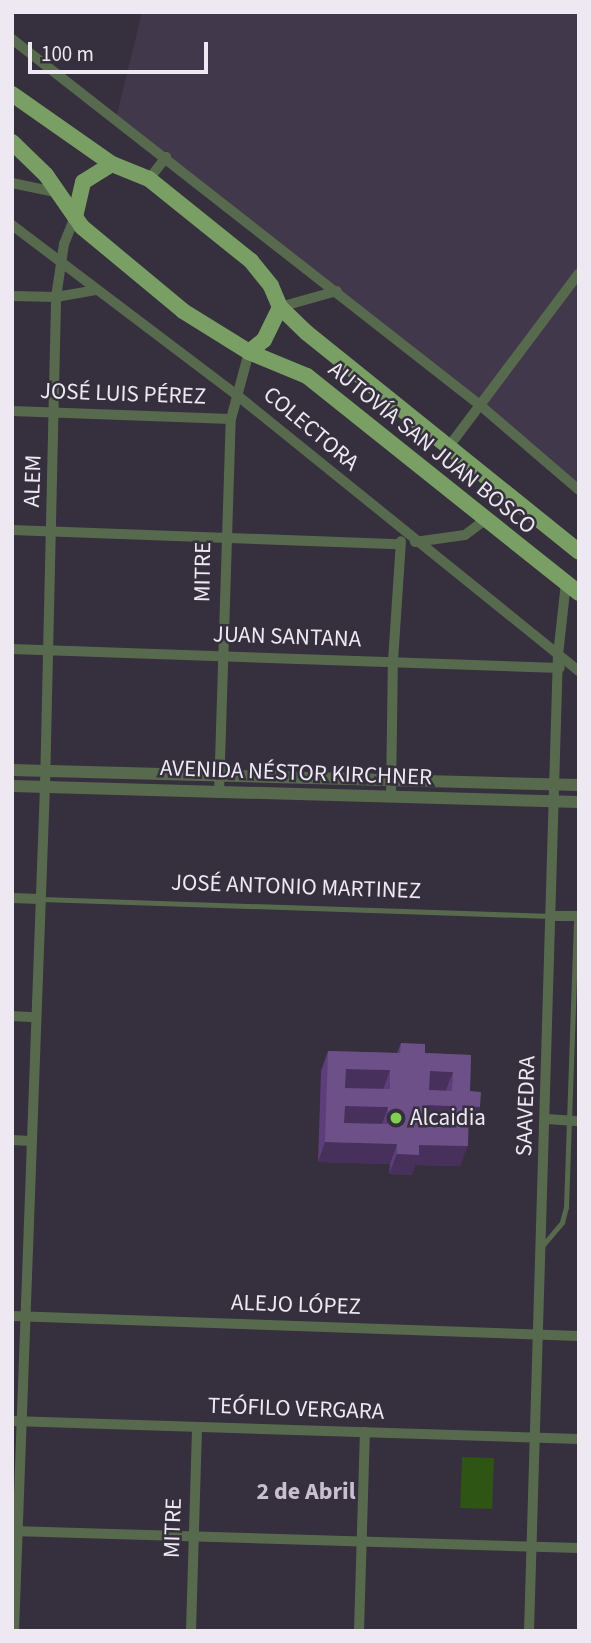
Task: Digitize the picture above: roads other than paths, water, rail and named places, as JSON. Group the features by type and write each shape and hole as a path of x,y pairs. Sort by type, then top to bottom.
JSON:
{"main road":[{"name":"AUTOVÍA SAN JUAN BOSCO","path":"12,94 112,164 149,179 251,261 271,286 280,307 579,552"},
{"name":"AUTOVÍA SAN JUAN BOSCO","path":"12,142 59,193 75,217 99,243 183,311 249,352 307,376 572,588"},
{"path":"75,217 83,182 112,164"},
{"path":"249,352 264,340 280,307"}],"street":[{"path":"12,39 337,291 481,406 579,490"},
{"path":"149,179 166,157"},
{"path":"12,183 59,193"},
{"name":"ALEM","path":"14,1631 16,1421 24,1317 45,787 56,412 56,297 60,262 75,217"},
{"name":"COLECTORA","path":"12,225 238,396 579,671"},
{"path":"450,445 579,273"},
{"path":"12,296 56,297 95,290"},
{"path":"280,307 337,291"},
{"name":"MITRE","path":"219,793 225,540 231,419 249,352"},
{"name":"JOSÉ LUIS PÉREZ","path":"12,411 231,419"},
{"path":"12,530 225,540 399,544 411,538 465,535 485,520"},
{"path":"391,796 389,781 399,544"},
{"name":"SAAVEDRA","path":"529,1631 557,785 558,655 572,588"},
{"name":"JUAN SANTANA","path":"12,649 560,668"},
{"name":"AVENIDA NÉSTOR KIRCHNER","path":"12,770 579,785"},
{"name":"AVENIDA NÉSTOR KIRCHNER","path":"12,786 579,802"},
{"name":"JOSÉ ANTONIO MARTINEZ","path":"12,898 40,899"},
{"name":"JOSÉ ANTONIO MARTINEZ","path":"552,916 577,916"},
{"path":"12,1016 34,1017"},
{"path":"547,1119 574,1121"},
{"path":"12,1140 30,1141"},
{"name":"ALEJO LÓPEZ","path":"12,1316 579,1336"},
{"name":"TEÓFILO VERGARA","path":"16,1421 579,1439"},
{"name":"MITRE","path":"191,1631 197,1426"},
{"path":"359,1631 365,1432"},
{"path":"15,1531 579,1548"}],"lane":[{"name":"JOSÉ ANTONIO MARTINEZ","path":"40,899 552,916"},
{"path":"543,1245 562,1222 566,1207 574,1121 577,916"}],"place":[{"name":"Alcaidia","path":"396,1118"}],"district":[{"name":"2 de Abril","path":"306,1492"}]}
